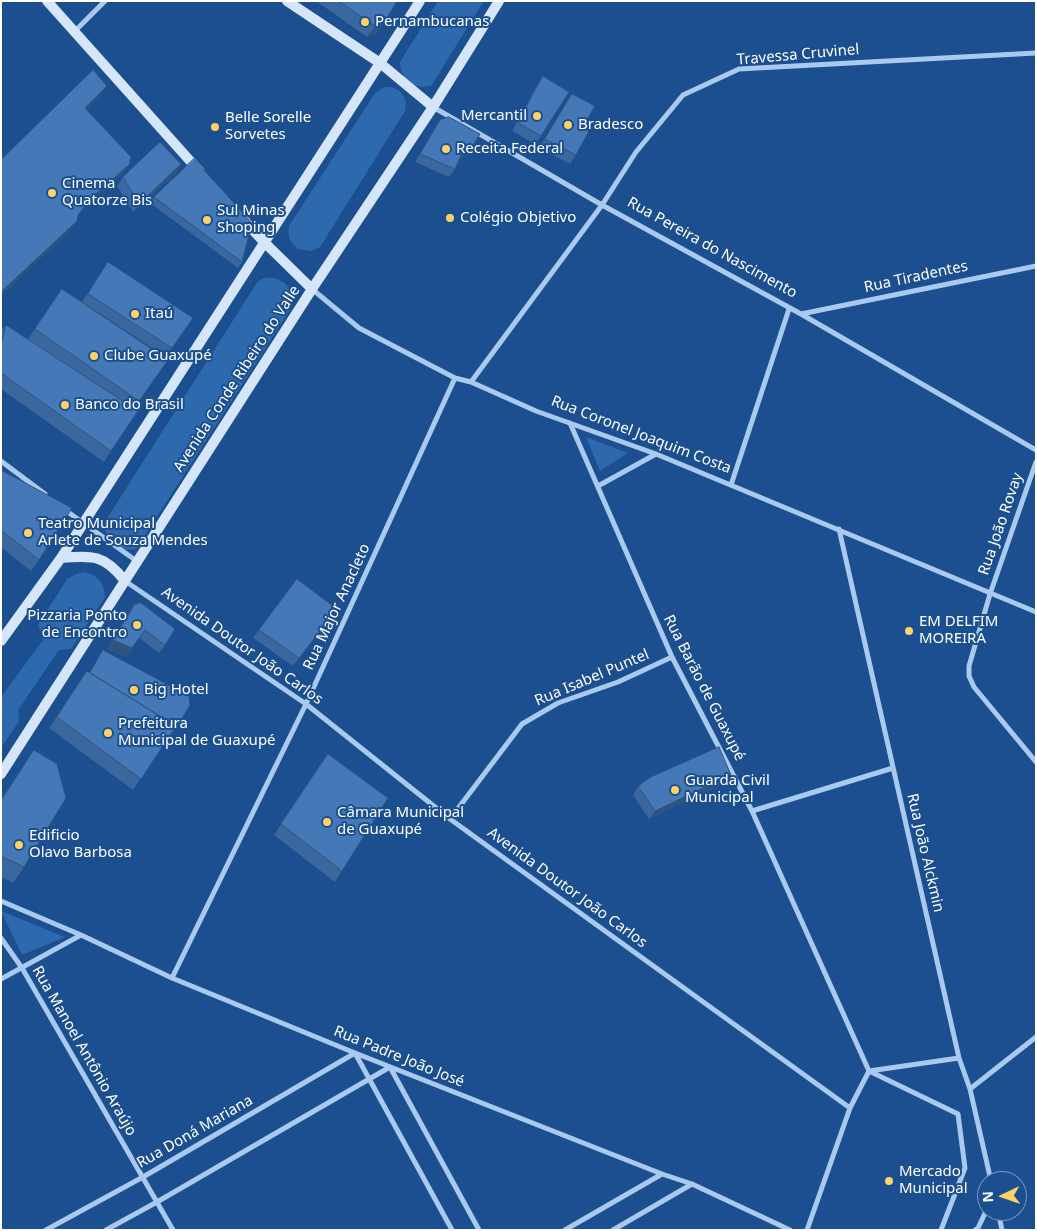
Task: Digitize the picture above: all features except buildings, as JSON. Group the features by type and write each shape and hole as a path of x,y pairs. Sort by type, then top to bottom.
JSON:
{"main road":[{"path":"47,1 206,178"},
{"name":"Rua Pereira do Nascimento","path":"287,1 380,63 433,107"},
{"path":"1,641 4,632 61,558 420,1"},
{"name":"Avenida Conde Ribeiro do Valle","path":"1,774 312,289 433,107 498,1"},
{"name":"Rua Coronel Joaquim Costa","path":"238,213 264,242 312,289"},
{"path":"61,558 87,556 104,561 116,569 125,581"}],"street":[{"path":"74,32 105,1"},
{"name":"Travessa Cruvinel","path":"471,382 602,205 636,152 683,95 740,69 1036,53"},
{"name":"Rua Pereira do Nascimento","path":"433,107 602,205 801,314 1036,450"},
{"name":"Rua Tiradentes","path":"801,314 1036,266"},
{"name":"Rua Coronel Joaquim Costa","path":"312,289 359,328 455,378 471,382 536,411 656,454 1036,612"},
{"path":"731,485 789,309"},
{"name":"Rua Major Anacleto","path":"172,978 306,704 455,378"},
{"name":"Rua Barão de Guaxupé","path":"570,423 672,657 752,811 869,1071"},
{"path":"598,486 656,454"},
{"path":"1,461 54,501"},
{"name":"Rua João Rovay","path":"1036,462 990,594 969,666 969,676 974,687 1036,762"},
{"path":"61,506 83,524 138,562"},
{"name":"Rua João Alckmin","path":"839,529 959,1058 970,1089 988,1171"},
{"name":"Avenida Doutor João Carlos","path":"125,581 306,704 450,819 850,1108"},
{"name":"Rua Isabel Puntel","path":"450,819 522,724 558,703 618,682 672,657"},
{"path":"752,811 893,768"},
{"name":"Rua Padre João José","path":"1,901 81,935 172,978 355,1054 692,1184 790,1230"},
{"path":"1,979 81,935"},
{"name":"Rua Manoel Antônio Araújo","path":"1,938 22,968 173,1230"},
{"path":"970,1089 1036,1037"},
{"path":"355,1054 452,1230"},
{"name":"Rua Doná Mariana","path":"46,1230 143,1177 355,1054"},
{"path":"869,1071 959,1058"},
{"path":"106,1230 390,1067 479,1230"},
{"path":"807,1230 850,1108 869,1071"},
{"path":"869,1071 958,1114 965,1168 941,1230"},
{"path":"565,1230 662,1174"},
{"path":"613,1230 692,1184"}],"shaded area":[{"path":"438,1 484,1 431,86 414,85 406,78 400,62"},
{"path":"385,87 395,88 402,93 406,101 405,111 320,247 311,251 298,249 290,239 288,233 289,226 375,93"},
{"path":"265,278 277,279 290,289 292,307 136,549 130,550 119,547 110,540 104,523 258,281"},
{"path":"586,437 628,453 600,471"},
{"path":"83,572 96,577 102,583 105,597 71,649 59,650 18,710 19,721 1,748 1,697 43,640 38,625 67,579"},
{"path":"1,911 65,937 22,955"}],"place":[{"name":"Pernambucanas","path":"365,22"},
{"name":"Mercantil","path":"537,116"},
{"name":"Bradesco","path":"568,125"},
{"name":"Belle Sorelle Sorvetes","path":"215,127"},
{"name":"Receita Federal","path":"446,149"},
{"name":"Cinema Quatorze Bis","path":"52,193"},
{"name":"Colégio Objetivo","path":"450,218"},
{"name":"Sul Minas Shoping","path":"207,220"},
{"name":"Itaú","path":"135,314"},
{"name":"Clube Guaxupé","path":"94,356"},
{"name":"Banco do Brasil","path":"65,405"},
{"name":"Teatro Municipal Arlete de Souza Mendes","path":"28,533"},
{"name":"Pizzaria Ponto de Encontro","path":"137,625"},
{"name":"EM DELFIM MOREIRA","path":"909,631"},
{"name":"Big Hotel","path":"134,690"},
{"name":"Prefeitura Municipal de Guaxupé","path":"108,733"},
{"name":"Guarda Civil Municipal","path":"675,790"},
{"name":"Câmara Municipal de Guaxupé","path":"327,822"},
{"name":"Edificio Olavo Barbosa","path":"19,845"},
{"name":"Mercado Municipal","path":"889,1181"}]}
